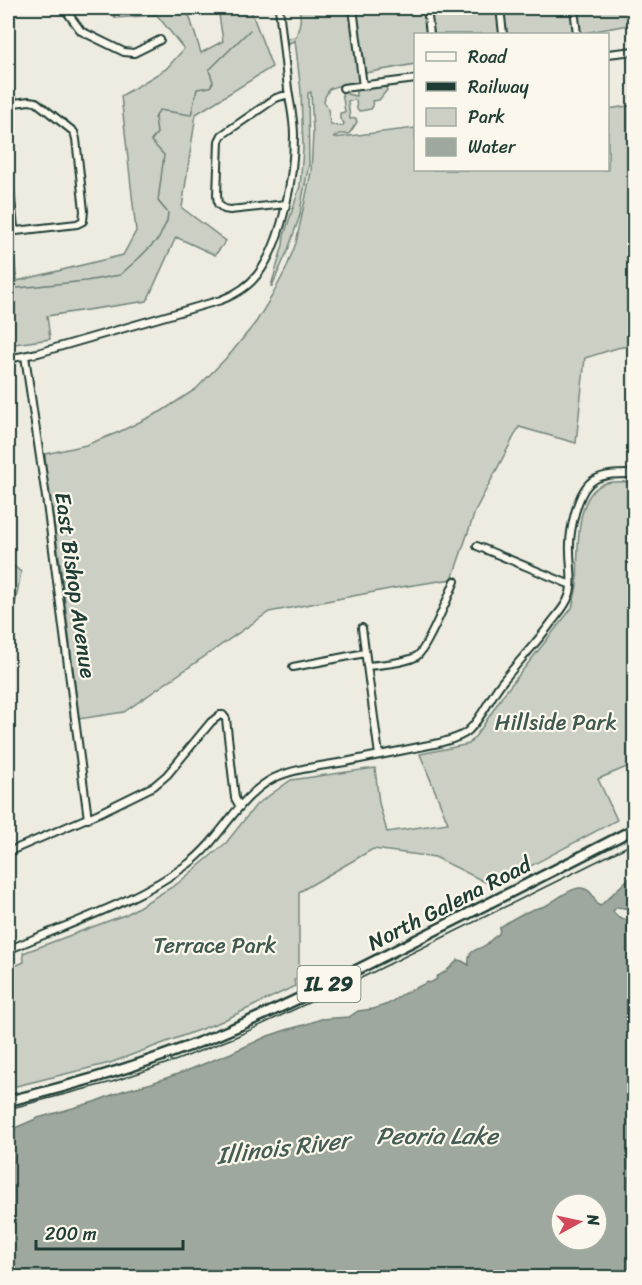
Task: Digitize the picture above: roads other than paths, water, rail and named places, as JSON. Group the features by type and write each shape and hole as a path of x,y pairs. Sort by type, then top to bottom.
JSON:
{"main road":[{"name":"North Galena Road","path":"8,1101 112,1074 235,1028 634,829"}],"street":[{"path":"64,8 81,31 124,52 134,53 160,40"},
{"path":"8,359 207,304 232,295 253,280 263,267 275,239 286,204 292,170 293,119 279,8"},
{"path":"353,8 363,86"},
{"path":"427,8 430,33"},
{"path":"500,8 503,33"},
{"path":"574,8 577,33"},
{"path":"609,54 634,51"},
{"path":"344,88 414,79"},
{"path":"286,204 227,210 218,203 217,190 219,144 222,135 276,98 289,94"},
{"path":"8,104 35,101 74,132 85,213 82,221 77,224 19,232 15,230 8,172"},
{"name":"East Bishop Avenue","path":"25,356 47,504 88,819"},
{"path":"8,950 108,909 164,880 196,858 261,786 284,774 439,743 467,732 569,596 571,585 570,539 576,510 584,491 589,484 602,477 611,474 634,474"},
{"path":"477,546 571,585"},
{"path":"367,666 396,663 417,656 427,643 455,581"},
{"path":"362,628 379,755"},
{"path":"293,667 365,653"},
{"path":"8,852 88,819 159,783 210,723 222,715 226,719 235,798 240,807"}],"water":[{"name":"Peoria Lake","path":"634,876 634,906 629,909 617,907 613,911 622,919 634,921 634,1277 8,1277 8,1131 38,1118 186,1071 268,1036 321,1019 349,1017 358,1011 388,1004 403,994 437,979 436,977 458,960 469,965 471,953 499,934 500,927 517,916 545,906 574,889 587,890 600,906"}],"waterway":[{"path":"8,289 120,275 159,238 168,213 158,201 164,155 151,141 157,133 155,118 159,110 191,115 197,89 210,87 213,82 209,70 250,30"}],"railway":[{"path":"8,1109 112,1082 233,1038 351,983 634,843"}],"park label":[{"name":"Hillside Park","path":"556,722"},
{"name":"Terrace Park","path":"215,945"}],"water label":[{"name":"Illinois River","path":"283,1148"}]}
